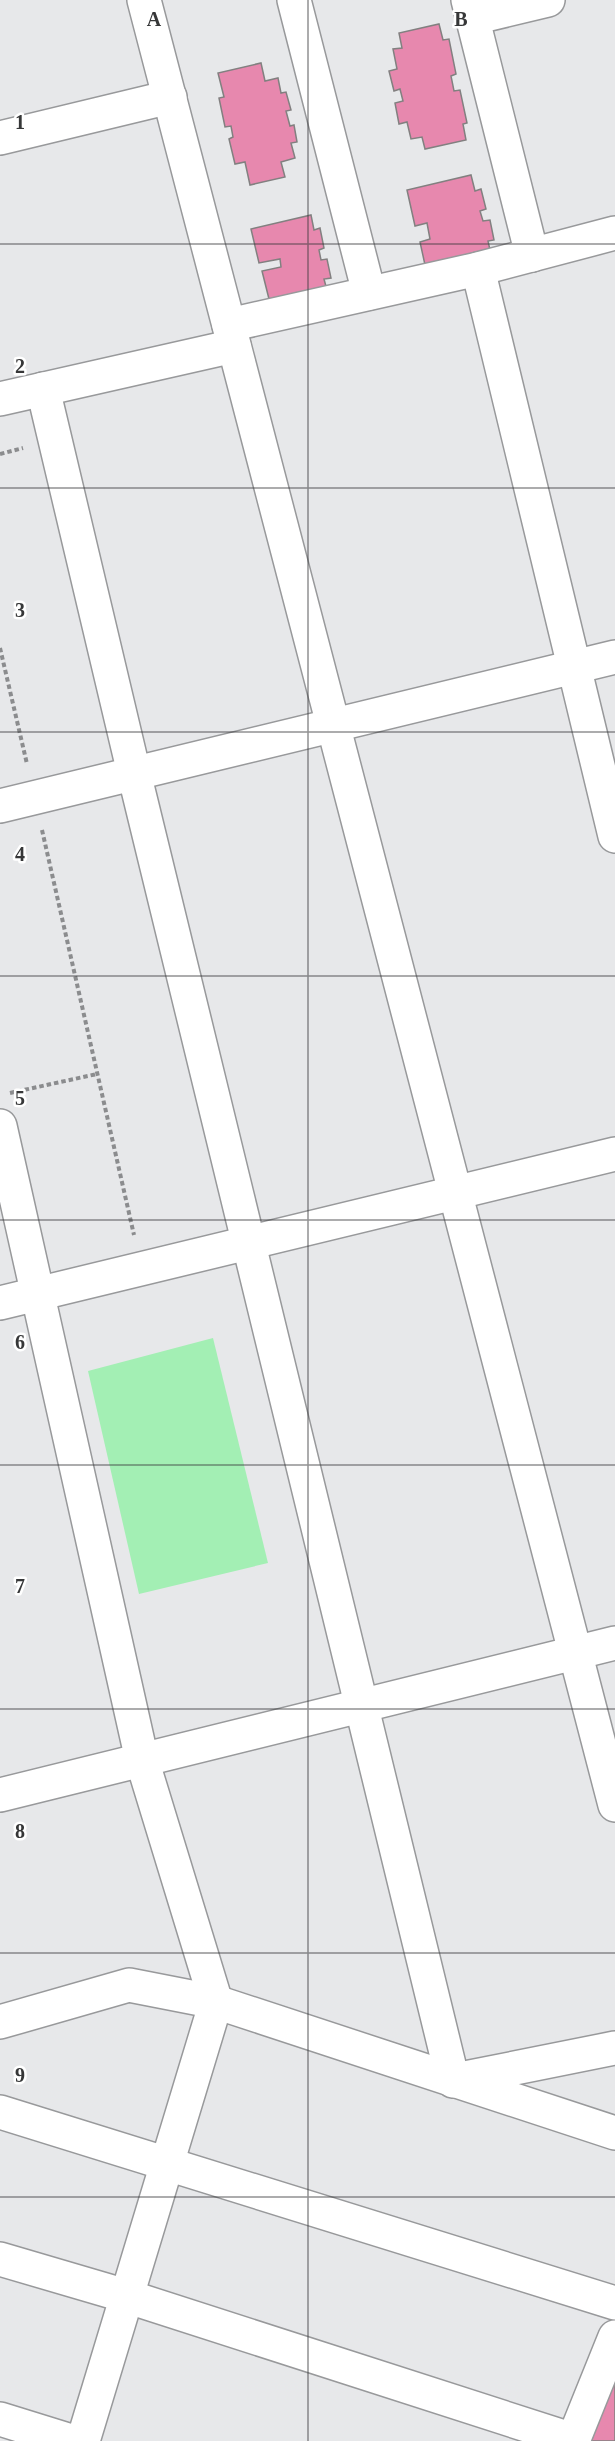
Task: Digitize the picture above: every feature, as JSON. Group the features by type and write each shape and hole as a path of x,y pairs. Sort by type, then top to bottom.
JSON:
{"street":[{"path":"144,0 615,1805"},
{"path":"294,0 369,293"},
{"path":"532,255 470,9 548,0"},
{"path":"0,138 170,97"},
{"path":"0,399 43,389 231,335 369,293 478,269 615,233"},
{"path":"478,269 615,836"},
{"path":"43,389 134,773 453,2081"},
{"path":"0,806 615,657"},
{"path":"0,1126 142,1760 216,2002 83,2441"},
{"path":"0,1303 615,1154"},
{"path":"0,1795 615,1642"},
{"path":"0,2022 129,1985 216,2002 615,2133"},
{"path":"453,2081 615,2048"},
{"path":"0,2112 615,2303"},
{"path":"0,2259 126,2296 573,2441 615,2337"},
{"path":"0,2419 70,2441"}],"path":[{"path":"0,648 141,1269"},
{"path":"0,1095 97,1074"}],"green space":[{"path":"213,1338 268,1563 139,1594 88,1371"}],"building":[{"path":"439,24 443,40 449,39 456,74 451,76 454,91 460,90 467,123 463,124 466,140 425,149 422,137 411,139 407,122 399,124 395,103 403,101 400,89 394,91 389,71 397,69 393,49 402,48 399,33"},
{"path":"261,63 265,81 278,78 281,93 286,92 291,110 286,111 290,126 294,125 297,142 291,143 295,158 281,162 285,177 250,185 245,162 235,164 229,139 233,137 231,126 225,127 219,98 224,97 218,73"},
{"path":"471,175 475,191 481,189 486,209 480,211 483,221 490,220 494,240 488,241 492,259 427,274 420,242 430,239 427,223 415,226 407,190"},
{"path":"311,215 314,230 320,228 324,248 319,250 321,260 327,259 331,278 324,279 328,294 271,307 262,271 281,267 280,259 259,263 251,229"},
{"path":"615,2379 615,2441 591,2441"}]}
